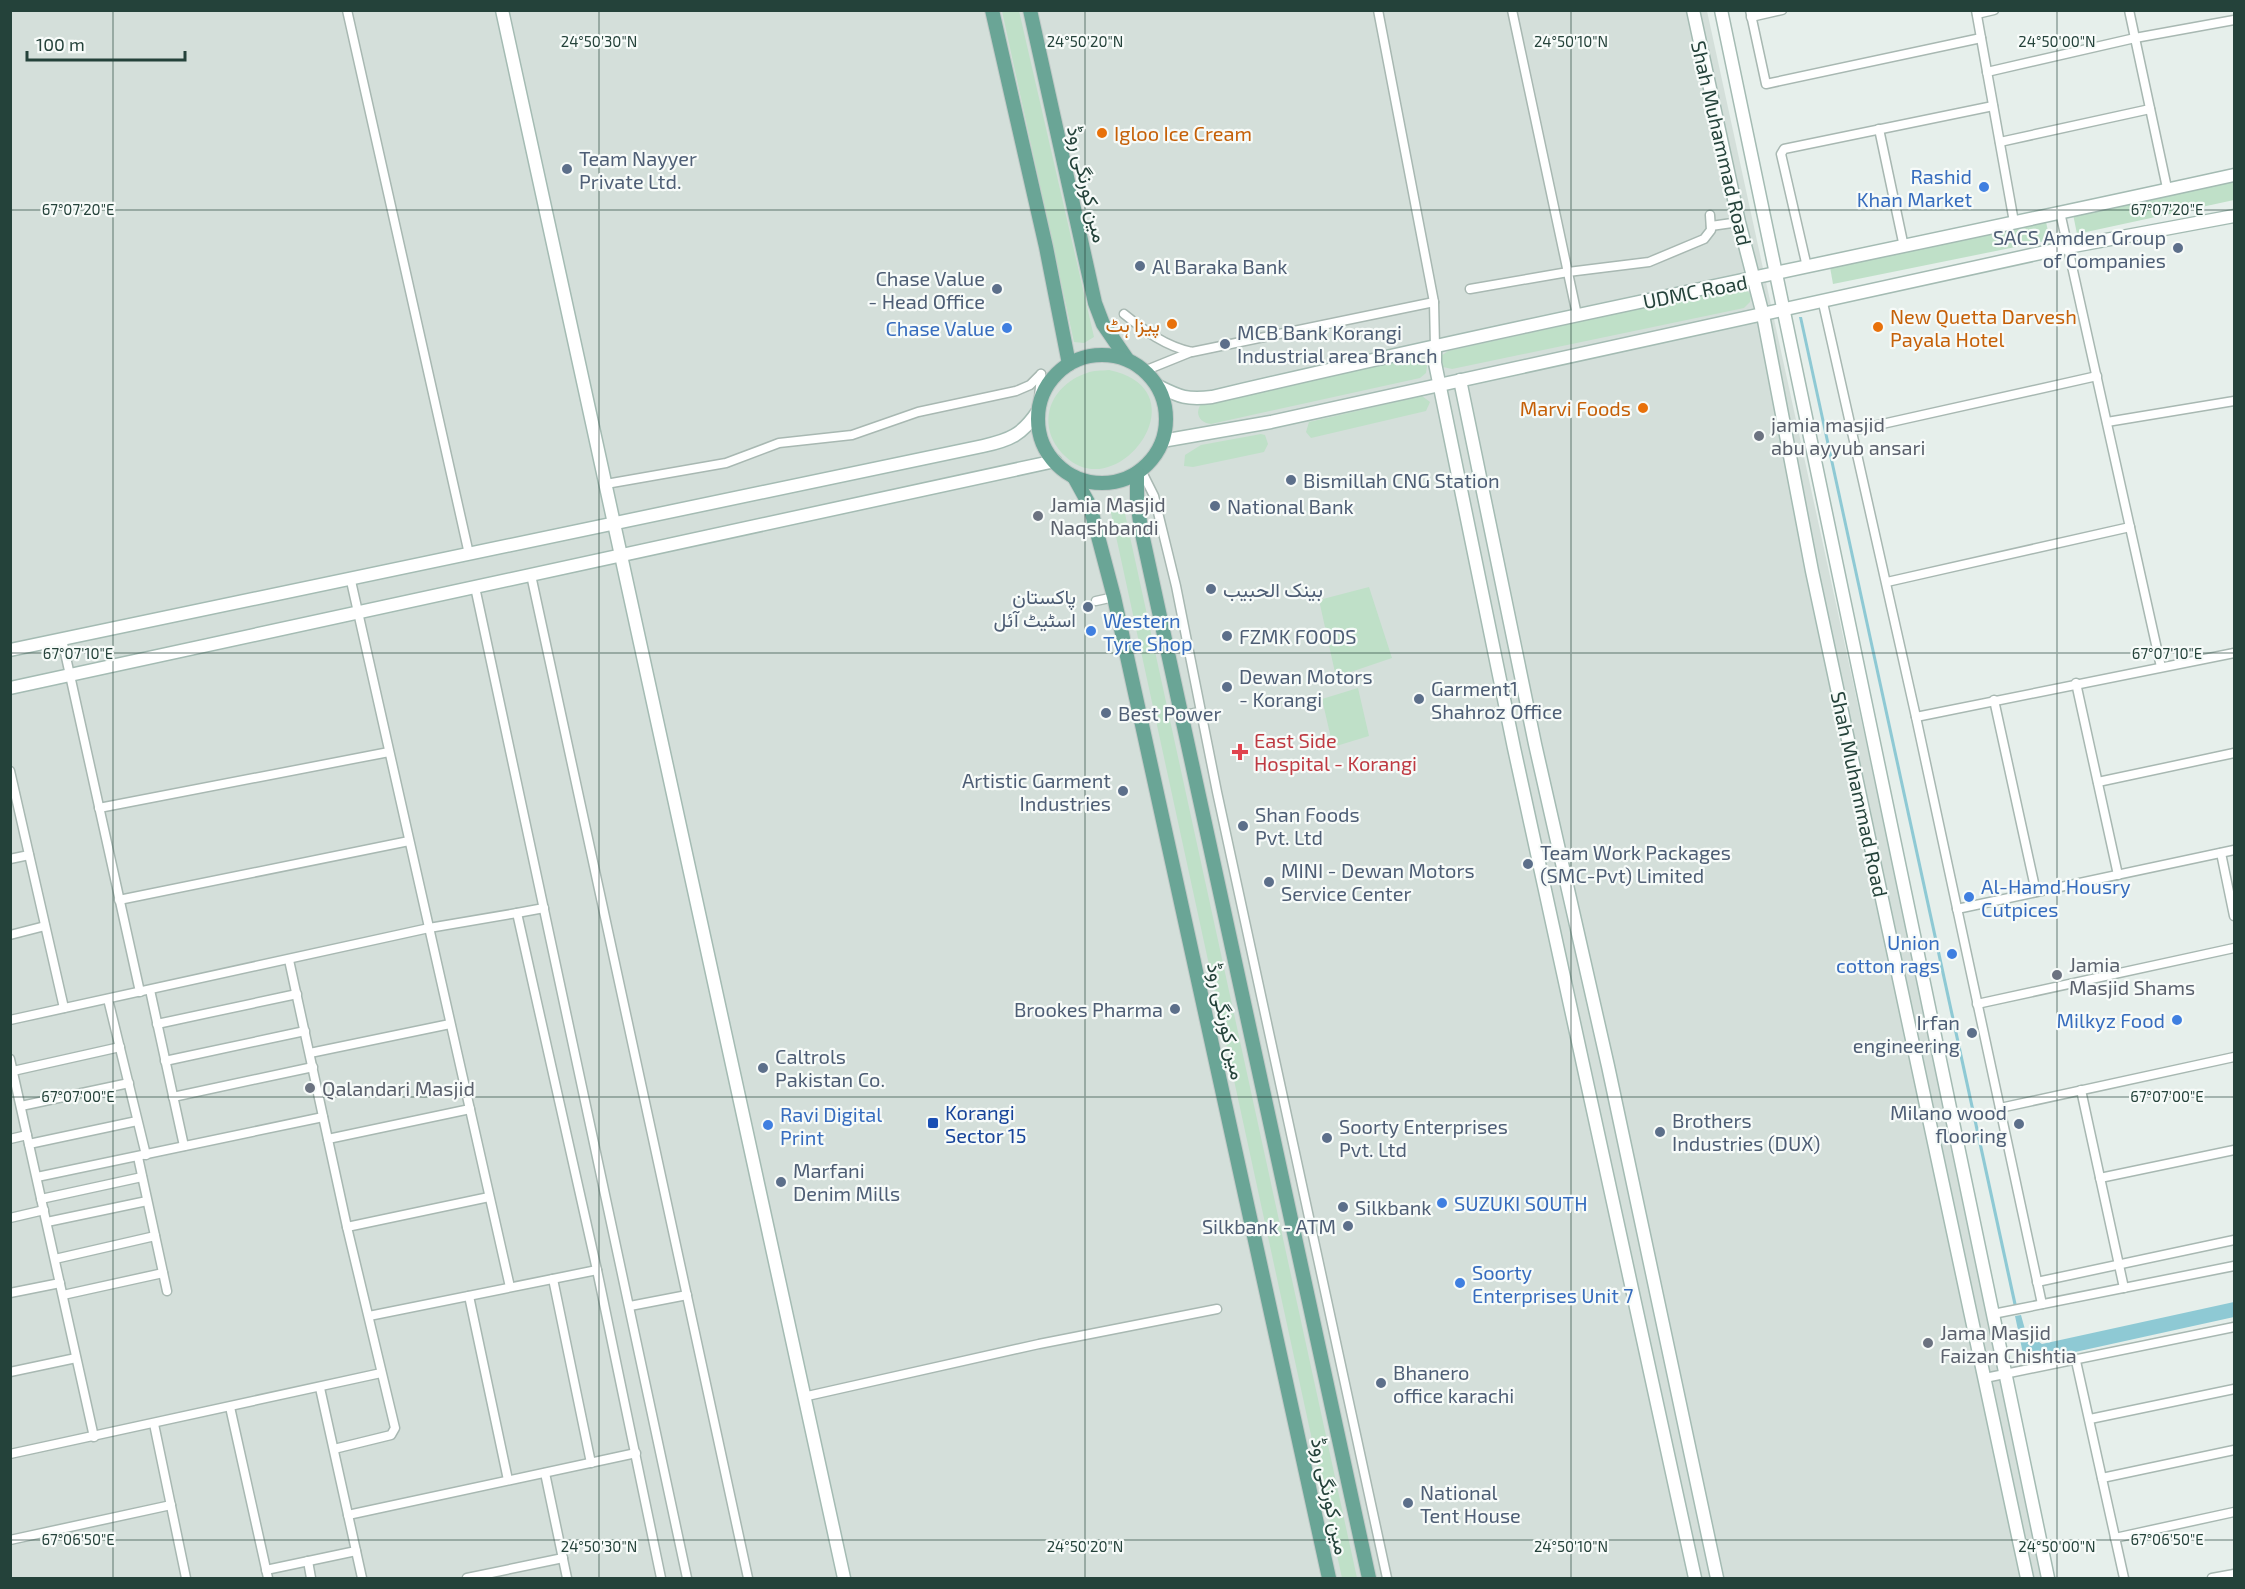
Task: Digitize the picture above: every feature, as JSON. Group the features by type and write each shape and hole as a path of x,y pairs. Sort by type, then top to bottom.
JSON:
{"main road":[{"path":"502,10 844,1578"},
{"path":"993,10 1069,364"},
{"name":"مین کورنگی روڈ","path":"1030,10 1095,303 1103,324 1127,359"},
{"name":"Shah Muhammad Road","path":"1693,10 1739,222 1763,315 1812,571 2027,1578"},
{"name":"Shah Muhammad Road","path":"1721,10 1787,330 1999,1313 2006,1374 2048,1578"},
{"name":"UDMC Road","path":"1158,386 1191,400 1212,397 1577,315 1755,279 2235,175"},
{"name":"UDMC Road","path":"1162,441 1271,422 2068,248 2235,216"},
{"path":"1742,235 1754,240 1762,236 1766,228"},
{"path":"1766,337 1768,330 1774,326 1782,326 1787,330"},
{"path":"1435,347 1440,384 1514,748 1642,1325 1695,1578"},
{"path":"1107,354 1127,359 1144,371 1158,386 1165,403 1166,422 1162,441 1153,458 1139,471 1117,482 1095,483 1074,477 1054,461 1040,437 1039,400 1050,381 1069,364 1085,356 1107,354"},
{"path":"1460,380 1535,744 1608,1066 1717,1578"},
{"path":"10,650 351,581 1000,442 1027,428 1038,411"},
{"path":"10,688 1054,461"},
{"name":"مین کورنگی روڈ","path":"1139,471 1137,500 1141,529 1369,1578"},
{"name":"مین کورنگی روڈ","path":"1074,477 1090,506 1114,597 1329,1578"},
{"path":"1514,748 1535,744"},
{"path":"1544,884 1566,880"},
{"path":"1585,1071 1608,1066"},
{"path":"1611,1192 1634,1187"},
{"path":"1642,1325 1662,1320"}],"street":[{"path":"347,10 469,554"},
{"path":"1378,10 1434,302 1435,347"},
{"path":"1512,10 1577,315"},
{"path":"1782,10 1751,14 1766,84 1981,38"},
{"path":"1994,10 1976,12 2014,222"},
{"path":"2129,10 2167,188"},
{"path":"1987,72 2135,38 2235,20"},
{"path":"1807,267 1781,151 1993,106"},
{"path":"2000,142 2150,109"},
{"path":"1879,129 1904,246"},
{"path":"2060,212 2161,667"},
{"path":"1470,289 1568,272 1649,262 1697,244 1709,234 1710,215"},
{"path":"1711,226 1739,222"},
{"path":"1144,371 1192,352 1434,302"},
{"path":"1823,303 1917,717 2042,1304"},
{"path":"1124,314 1153,337 1176,348 1192,352"},
{"path":"606,484 726,463 779,443 852,435 918,412 1016,391 1030,385 1041,374 1038,411"},
{"path":"1851,431 2097,376"},
{"path":"2107,422 2235,401"},
{"path":"1139,471 1154,496 1165,535 1200,712 1387,1578"},
{"path":"1887,582 2130,527"},
{"path":"531,575 748,1578"},
{"path":"351,581 510,1287"},
{"path":"475,587 687,1578"},
{"path":"1096,601 1114,597"},
{"path":"62,639 140,992"},
{"path":"1917,717 2076,683 2235,653"},
{"path":"2076,683 2118,875"},
{"path":"1994,700 2036,892"},
{"path":"1180,716 1200,712"},
{"path":"99,808 389,752"},
{"path":"2097,782 2235,753"},
{"path":"11,777 64,1008"},
{"path":"120,900 409,841"},
{"path":"1957,909 2235,850"},
{"path":"2221,853 2235,915"},
{"path":"10,859 29,855"},
{"path":"10,1020 429,928 544,908"},
{"path":"517,913 597,1270 661,1578"},
{"path":"10,935 45,926"},
{"path":"1977,1004 2235,948"},
{"path":"289,960 347,1227 396,1428 391,1436 334,1449"},
{"path":"150,990 184,1146"},
{"path":"157,1024 297,994"},
{"path":"108,999 138,1120 142,1177 167,1292"},
{"path":"310,1053 450,1024"},
{"path":"165,1061 305,1031"},
{"path":"13,1071 120,1047"},
{"path":"2000,1108 2235,1057"},
{"path":"10,1059 94,1437"},
{"path":"173,1097 313,1067"},
{"path":"21,1106 129,1083"},
{"path":"2080,1090 2124,1288"},
{"path":"328,1139 470,1109"},
{"path":"37,1177 323,1117"},
{"path":"10,1139 28,1140 138,1120"},
{"path":"2100,1178 2235,1150"},
{"path":"41,1199 142,1177"},
{"path":"347,1227 489,1197"},
{"path":"46,1222 147,1201"},
{"path":"10,1218 44,1210"},
{"path":"55,1259 155,1236"},
{"path":"2037,1282 2235,1240"},
{"path":"1999,1313 2235,1266"},
{"path":"369,1316 597,1270"},
{"path":"63,1295 163,1273"},
{"path":"553,1279 591,1463"},
{"path":"10,1293 60,1283"},
{"path":"630,1306 687,1295"},
{"path":"469,1296 508,1480"},
{"path":"803,1397 1039,1344 1217,1309"},
{"path":"1985,1378 2235,1328"},
{"path":"10,1372 76,1358"},
{"path":"2076,1361 2124,1578"},
{"path":"10,1454 381,1373"},
{"path":"320,1388 362,1578"},
{"path":"2090,1419 2235,1389"},
{"path":"230,1407 267,1574 308,1561 356,1551"},
{"path":"154,1424 186,1578"},
{"path":"2102,1478 2235,1450"},
{"path":"348,1515 636,1453"},
{"path":"544,1473 567,1578"},
{"path":"10,1540 171,1505"},
{"path":"2115,1538 2235,1512"},
{"path":"468,1578 563,1558"},
{"path":"308,1561 311,1578"},
{"path":"2212,1578 2235,1574"}],"shaded area":[{"path":"11,11 1707,11 2048,1578 11,1578"}],"green space":[{"path":"1002,11 1019,11 1094,337 1084,343 1074,342"},
{"path":"2234,180 2234,200 2077,234 2073,214"},
{"path":"2046,222 2050,240 1833,284 1830,267"},
{"path":"1743,286 1751,295 1750,302 1744,308 1452,369 1443,367 1441,356 1448,351"},
{"path":"1416,356 1423,359 1427,366 1426,373 1420,378 1211,424 1203,422 1198,413 1202,403"},
{"path":"1109,370 1137,382 1150,399 1151,420 1142,440 1127,457 1107,467 1086,468 1065,456 1056,445 1050,433 1048,420 1050,408 1063,387 1074,379 1089,372"},
{"path":"1422,396 1430,402 1426,411 1311,438 1306,432 1309,422"},
{"path":"1265,435 1268,444 1264,452 1193,467 1184,466 1185,455 1201,445"},
{"path":"1114,498 1122,500 1357,1578 1342,1578 1109,504"},
{"path":"1369,587 1392,658 1336,677 1319,600"},
{"path":"1358,688 1369,736 1333,747 1322,699"}],"water":[{"path":"1799,317 1802,317 2017,1306 2014,1307"},
{"path":"2234,1302 2234,1317 2025,1363 2015,1316 2021,1315 2026,1333 2042,1344"}],"place":[{"name":"Igloo Ice Cream","path":"1102,133"},
{"name":"Team Nayyer Private Ltd.","path":"567,169"},
{"name":"Rashid Khan Market","path":"1984,187"},
{"name":"SACS Amden Group of Companies","path":"2178,248"},
{"name":"Al Baraka Bank","path":"1140,266"},
{"name":"Chase Value - Head Office","path":"997,289"},
{"name":"پیزا ہٹ","path":"1172,324"},
{"name":"New Quetta Darvesh Payala Hotel","path":"1878,327"},
{"name":"Chase Value","path":"1007,328"},
{"name":"MCB Bank Korangi Industrial area Branch","path":"1225,344"},
{"name":"Marvi Foods","path":"1643,408"},
{"name":"jamia masjid abu ayyub ansari","path":"1759,436"},
{"name":"Bismillah CNG Station","path":"1291,480"},
{"name":"National Bank","path":"1215,506"},
{"name":"Jamia Masjid Naqshbandi","path":"1038,516"},
{"name":"بينک الحبيب","path":"1211,589"},
{"name":"پاکستان اسٹیٹ آئل","path":"1088,607"},
{"name":"Western Tyre Shop","path":"1091,631"},
{"name":"FZMK FOODS","path":"1227,636"},
{"name":"Dewan Motors - Korangi","path":"1227,687"},
{"name":"Garment1 Shahroz Office","path":"1419,699"},
{"name":"Best Power","path":"1106,713"},
{"name":"East Side Hospital - Korangi","path":"1240,752"},
{"name":"Artistic Garment Industries","path":"1123,791"},
{"name":"Shan Foods Pvt. Ltd","path":"1243,826"},
{"name":"Team Work Packages (SMC-Pvt) Limited","path":"1528,864"},
{"name":"MINI - Dewan Motors Service Center","path":"1269,882"},
{"name":"Al-Hamd Housry Cutpices","path":"1969,897"},
{"name":"Union cotton rags","path":"1952,954"},
{"name":"Jamia Masjid Shams","path":"2057,975"},
{"name":"Brookes Pharma","path":"1175,1009"},
{"name":"Milkyz Food","path":"2177,1020"},
{"name":"Irfan engineering","path":"1972,1033"},
{"name":"Caltrols Pakistan Co.","path":"763,1068"},
{"name":"Qalandari Masjid","path":"310,1088"},
{"name":"Korangi Sector 15","path":"933,1123"},
{"name":"Milano wood flooring","path":"2019,1124"},
{"name":"Ravi Digital Print","path":"768,1125"},
{"name":"Brothers Industries (DUX)","path":"1660,1132"},
{"name":"Soorty Enterprises Pvt. Ltd","path":"1327,1138"},
{"name":"Marfani Denim Mills","path":"781,1182"},
{"name":"SUZUKI SOUTH","path":"1442,1203"},
{"name":"Silkbank","path":"1343,1207"},
{"name":"Silkbank - ATM","path":"1348,1226"},
{"name":"Soorty Enterprises Unit 7","path":"1460,1283"},
{"name":"Jama Masjid Faizan Chishtia","path":"1928,1343"},
{"name":"Bhanero office karachi","path":"1381,1383"},
{"name":"National Tent House","path":"1408,1503"}]}
